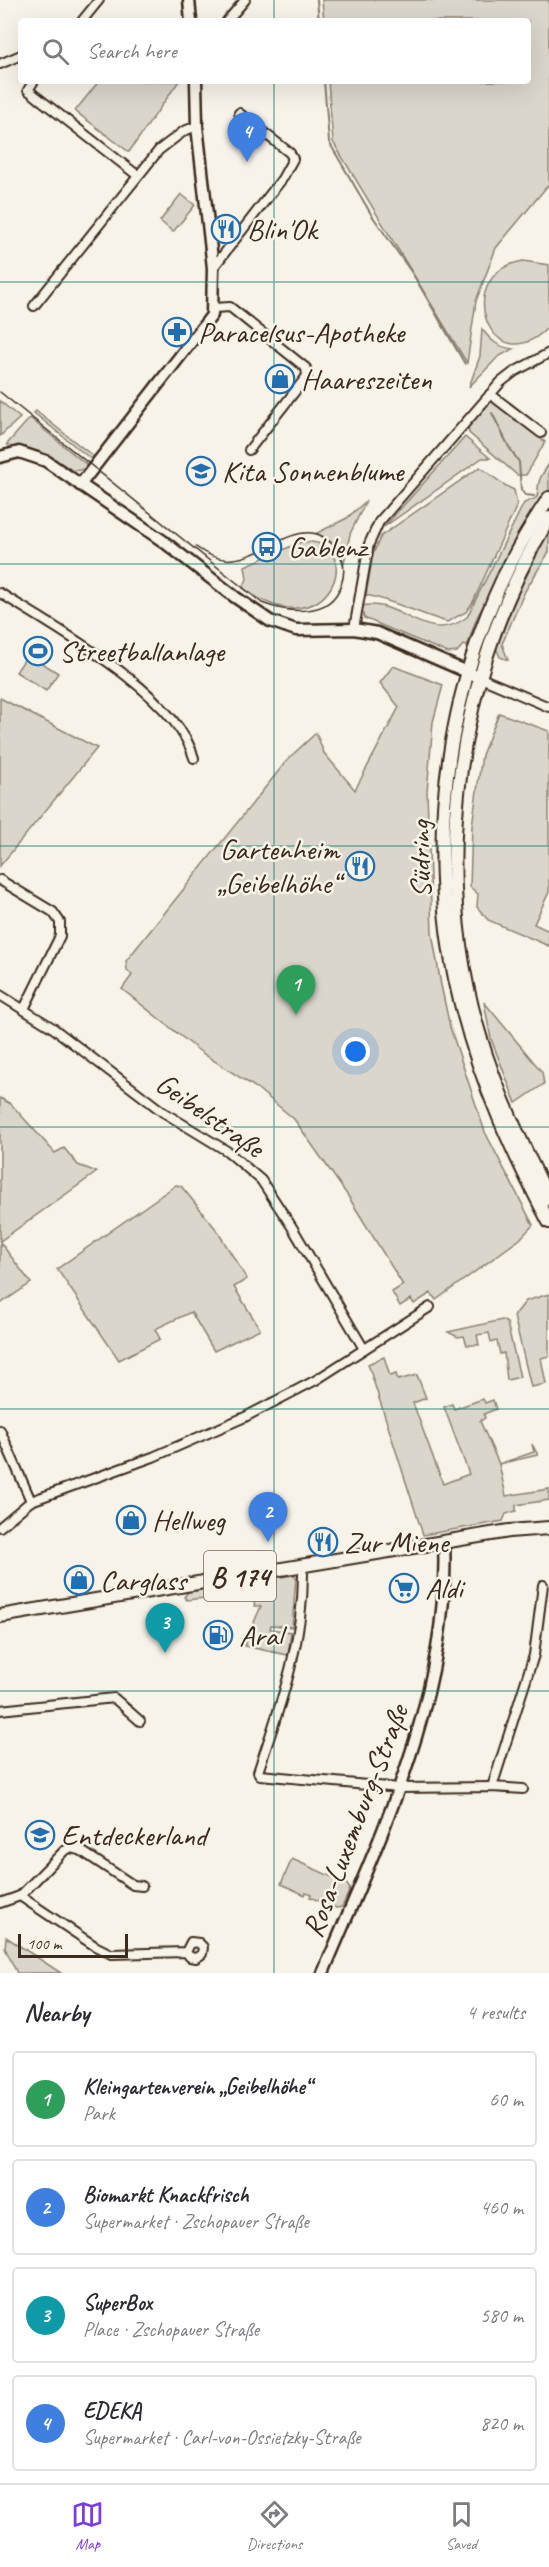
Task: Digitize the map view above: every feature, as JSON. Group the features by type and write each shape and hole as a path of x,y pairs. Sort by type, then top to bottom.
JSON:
{"main road":[{"name":"Südring","path":"549,498 502,579 483,625 468,672 450,756 445,812 445,895 450,950 462,1011 492,1105 549,1222"},
{"name":"Südring","path":"549,518 516,582 496,628 481,678 464,750 456,819 454,869 457,916 479,1034 505,1106 549,1199"},
{"name":"B 174","path":"0,1616 509,1531 549,1521"},
{"name":"B 174","path":"509,1531 549,1528"}],"street":[{"path":"84,18 99,0"},
{"path":"189,0 191,18"},
{"path":"230,18 245,0"},
{"path":"0,64 18,56"},
{"path":"32,84 28,90 137,175"},
{"path":"80,485 209,322 214,308 213,268 197,126 196,84"},
{"path":"213,268 292,164 290,153 239,113"},
{"path":"34,306 137,175 174,136 197,126"},
{"path":"214,308 231,307 306,369 307,376 249,450"},
{"path":"354,629 369,544 379,522 490,394 514,372 549,353"},
{"path":"490,394 541,433"},
{"path":"0,457 19,452 36,456 163,541 264,618 302,631 354,629 386,636 549,707"},
{"path":"0,593 99,656 142,690 166,713 194,758"},
{"path":"0,880 53,912 60,922 60,936 24,1009"},
{"name":"Geibelstraße","path":"0,995 24,1009 163,1112 227,1151 261,1180 298,1237 364,1349"},
{"path":"0,1527 30,1501 153,1457 236,1421 316,1380 430,1307"},
{"path":"0,1430 30,1501"},
{"name":"Rosa-Luxemburg-Straße","path":"323,1973 399,1788 416,1739 430,1681 442,1605 444,1542"},
{"path":"303,1574 302,1612 296,1653 259,1774 399,1788 523,1789"},
{"path":"492,1787 534,1655 543,1585"},
{"path":"0,1710 114,1698 140,1721"},
{"path":"0,1903 20,1896 64,1851 70,1848 80,1850 133,1885 142,1886"},
{"path":"20,1896 95,1946 111,1954 186,1952"}],"shaded area":[{"path":"322,0 549,0 549,184 496,248 476,301 467,363 333,142 328,84 531,84 531,18 324,18"},
{"path":"97,84 177,84 129,152 75,111"},
{"path":"181,194 195,205 173,232 160,221"},
{"path":"523,261 549,265 549,326 528,341 510,343 496,336 487,321 484,303 488,285 501,270"},
{"path":"482,329 495,343 513,349 498,357 469,387 480,356"},
{"path":"490,399 545,442 526,475 517,475 469,433 468,425"},
{"path":"0,401 20,418 0,436"},
{"path":"36,411 94,457 92,460 34,413"},
{"path":"30,418 88,466 75,471 63,467 37,451 11,448 7,444"},
{"path":"465,437 490,458 482,458 384,527"},
{"path":"549,464 549,491 477,617 467,646 463,645 457,652 448,653 364,618 361,606 375,605 389,608 426,625 439,627 452,625 467,617 524,503 537,496 540,480"},
{"path":"480,467 514,490 517,505 473,602 466,612 447,622 366,595 373,554 381,536"},
{"path":"366,501 350,534 344,563 337,547 317,533 347,518"},
{"path":"549,530 549,552 525,591 502,644 508,660 500,657 496,648 517,595"},
{"path":"301,542 322,545 333,556 336,571 331,588 318,601 299,608 274,605 243,588 247,579 245,566"},
{"path":"36,642 47,649 39,661 58,673 46,691 16,672"},
{"path":"393,666 443,685 433,722 427,792 432,933 450,1027 485,1132 533,1225 520,1239 436,1300 431,1293 414,1304 411,1299 400,1306 392,1292 403,1285 348,1196 294,1119 258,1089 202,1053 122,989 132,975 127,970 126,961 289,758 316,733 324,753 355,790 399,707 380,683"},
{"path":"0,698 97,748 0,866"},
{"path":"499,713 549,731 549,892 534,924 549,931 549,946 488,920 477,907 478,894 470,887 472,826 482,755"},
{"path":"484,1002 542,1072 544,1084 516,1103 491,1039"},
{"path":"0,1098 11,1104 55,1153 64,1148 78,1165 97,1172 0,1241"},
{"path":"176,1185 181,1186 216,1229 247,1279 234,1287 260,1329 214,1351 191,1312 155,1329 160,1339 119,1360 57,1269"},
{"path":"0,1242 31,1283 0,1304"},
{"path":"549,1294 549,1356 541,1358 546,1384 531,1387 514,1316 526,1301"},
{"path":"502,1320 507,1323 520,1377 507,1380 504,1353 500,1354 497,1341 491,1342 489,1333 477,1335 479,1345 467,1345 464,1336 458,1337 448,1332"},
{"path":"384,1357 390,1376 396,1374 398,1380 417,1375 426,1398 413,1403 443,1484 469,1474 444,1407 452,1404 454,1409 483,1399 485,1403 493,1400 496,1409 484,1414 485,1418 480,1421 499,1464 506,1496 549,1489 549,1500 516,1505 516,1511 506,1514 503,1521 423,1535 368,1364"},
{"path":"532,1444 538,1455 499,1464 534,1452"},
{"path":"293,1575 296,1577 292,1627 271,1625 270,1629 291,1632 288,1655 244,1646 261,1606 255,1606 251,1592 247,1592 251,1582"},
{"path":"212,1588 217,1593 213,1597 187,1600 184,1597 188,1592"},
{"path":"292,1859 346,1883 350,1889 342,1907 336,1908 310,1897 311,1894 306,1892 305,1895 281,1884"},
{"path":"6,1937 61,1973 17,1973 5,1948"}],"waterway":[{"path":"317,0 319,18"},
{"path":"324,84 329,142 371,214 414,276 465,364"},
{"path":"492,413 519,462 521,490 525,495 534,496"}],"tram line":[{"path":"0,392 262,603 284,609 318,608 336,596 344,572 342,559 337,550 325,538 313,533 287,538 247,556 234,559 214,557 196,547"}],"place":[{"name":"EDEKA","path":"247,162"},
{"name":"Blin'Ok","path":"226,229"},
{"name":"Paracelsus-Apotheke","path":"177,332"},
{"name":"Haareszeiten","path":"280,379"},
{"name":"Kita Sonnenblume","path":"201,471"},
{"name":"Gablenz","path":"267,547"},
{"name":"Streetballanlage","path":"38,651"},
{"name":"Gartenheim „Geibelhöhe“","path":"360,866"},
{"name":"Kleingartenverein „Geibelhöhe“","path":"296,1015"},
{"name":"Hellweg","path":"131,1520"},
{"name":"Biomarkt Knackfrisch","path":"268,1542"},
{"name":"Zur Miene","path":"323,1542"},
{"name":"Carglass","path":"79,1580"},
{"name":"Aldi","path":"404,1588"},
{"name":"Aral","path":"218,1635"},
{"name":"SuperBox","path":"165,1653"},
{"name":"Entdeckerland","path":"40,1835"}]}
